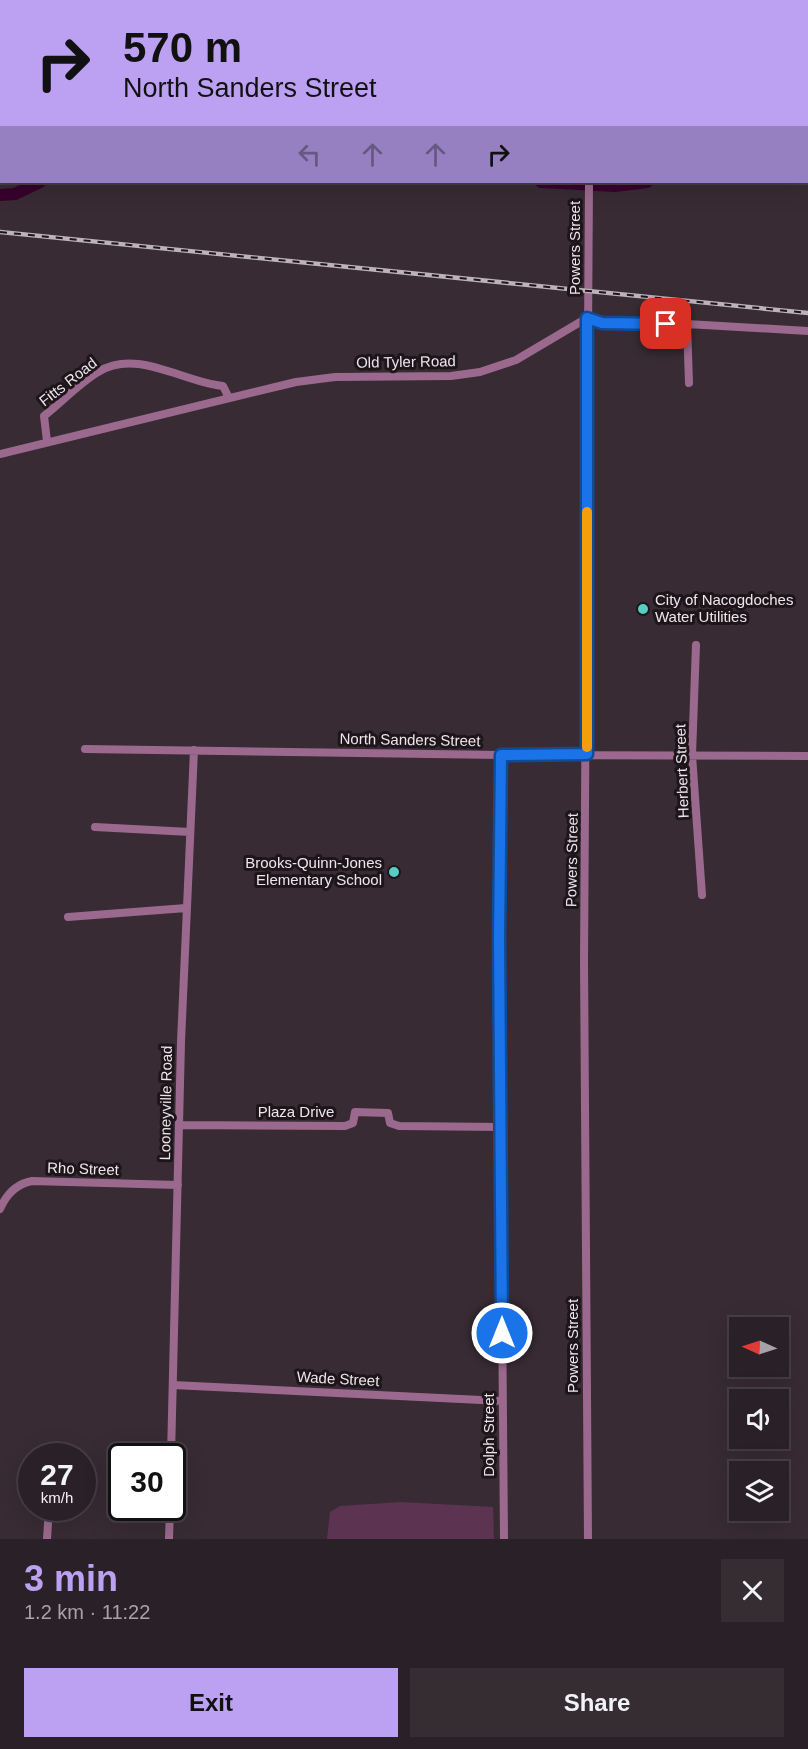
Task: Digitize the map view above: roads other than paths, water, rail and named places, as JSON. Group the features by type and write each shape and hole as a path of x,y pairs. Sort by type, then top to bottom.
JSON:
{"street":[{"name":"Powers Street","path":"588,1539 584,974 589,183"},
{"path":"587,318 602,323 687,324 808,331"},
{"name":"Old Tyler Road","path":"0,454 296,382 335,377 451,376 480,372 516,360 587,318"},
{"path":"687,324 689,383"},
{"name":"Fitts Road","path":"47,441 44,416 99,371 117,365 141,364 195,382 223,386 228,398"},
{"name":"Herbert Street","path":"696,645 692,755 702,895"},
{"name":"North Sanders Street","path":"85,749 501,755 808,756"},
{"name":"Looneyville Road","path":"171,1443 186,908 194,750"},
{"name":"Dolph Street","path":"501,755 499,939 504,1539"},
{"path":"95,827 190,832"},
{"path":"68,917 186,908"},
{"name":"Plaza Drive","path":"179,1125 345,1126 353,1123 355,1112 388,1113 389,1120 395,1126 501,1127"},
{"name":"Rho Street","path":"0,1209 15,1187 32,1181 178,1185"},
{"name":"Wade Street","path":"173,1384 502,1401"},
{"path":"47,1539 48,1521"},
{"path":"169,1539 170,1521"}],"waterway":[{"path":"0,195 15,194 38,183"},
{"path":"560,183 615,186 639,183"}],"railway":[{"path":"0,232 808,313"}],"place":[{"name":"City of Nacogdoches Water Utilities","path":"643,609"},
{"name":"Brooks-Quinn-Jones Elementary School","path":"394,872"}]}
